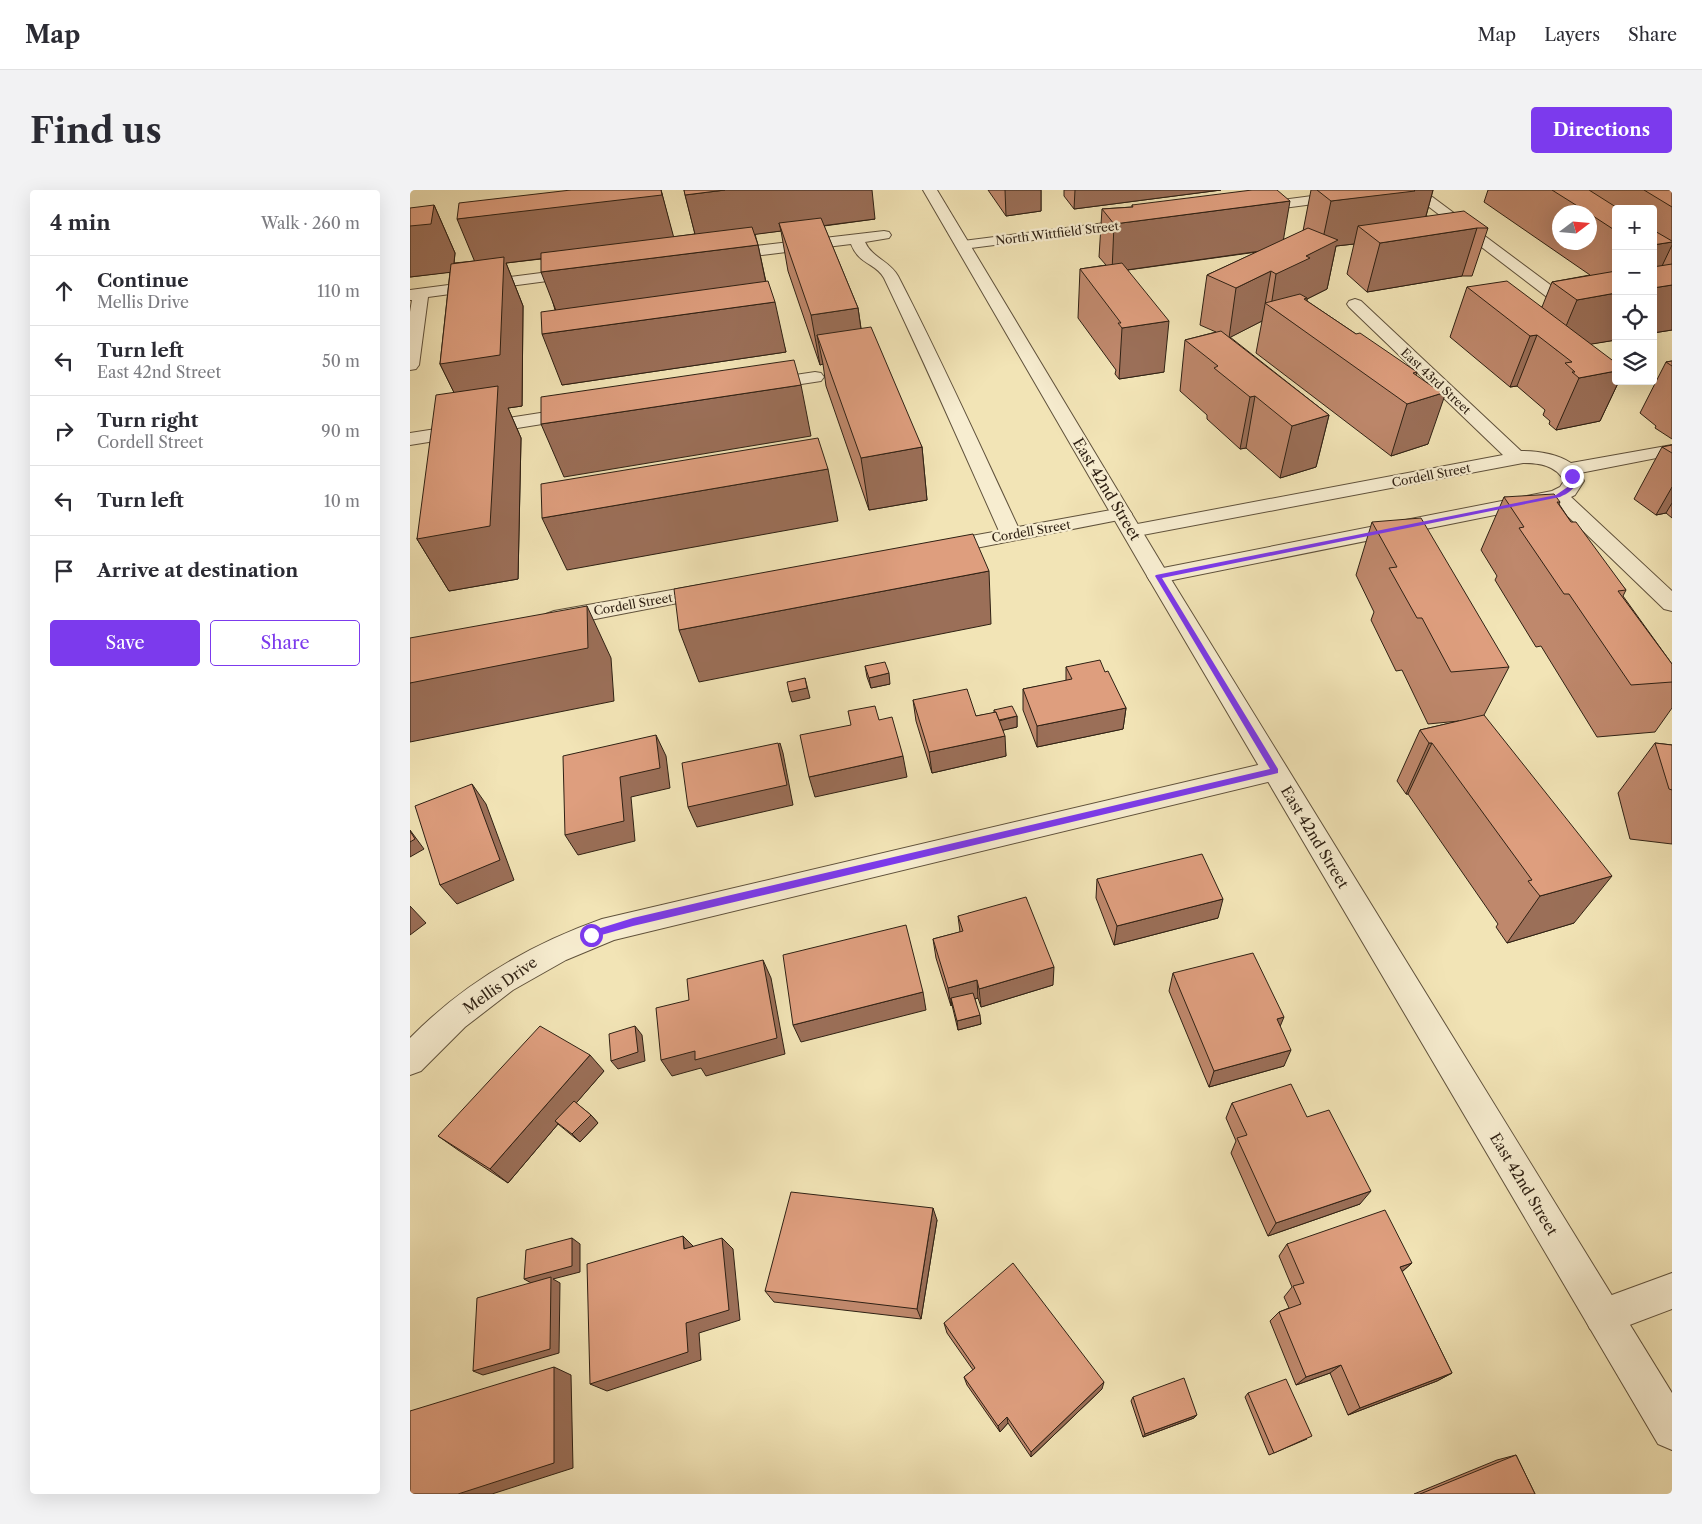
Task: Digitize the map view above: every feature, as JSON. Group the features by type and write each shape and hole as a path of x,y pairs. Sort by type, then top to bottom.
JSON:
{"street":[{"name":"East 42nd Street","path":"930,190 1158,576 1672,1430"},
{"path":"1240,209 1367,191 1390,190"},
{"path":"1414,190 1562,301"},
{"name":"North Wittfield Street","path":"963,246 1152,221"},
{"path":"708,257 884,235"},
{"path":"856,238 862,253 888,271 926,347 1011,535"},
{"path":"410,365 416,294 599,271"},
{"name":"East 43rd Street","path":"1354,304 1517,458"},
{"path":"746,388 814,377"},
{"path":"410,439 598,411"},
{"path":"1158,576 1558,496 1568,491 1572,486 1573,478 1567,470 1669,450"},
{"name":"Cordell Street","path":"923,551 1011,535 1127,523 1517,458 1538,458 1558,464 1567,470"},
{"path":"1558,496 1672,604"},
{"name":"Cordell Street","path":"536,622 730,586"},
{"name":"Mellis Drive","path":"410,1060 448,1023 513,973 569,943 612,928 1275,771"},
{"path":"1603,1316 1672,1291"}],"building":[{"path":"571,190 661,190 662,195 457,219 459,203"},
{"path":"684,190 725,190 685,195"},
{"path":"1252,190 1277,190 1290,201 1114,224 1102,209 1133,207 1132,205"},
{"path":"1317,190 1414,190 1415,191 1331,201"},
{"path":"1552,190 1589,190 1613,205 1612,228 1597,219 1597,205 1576,205"},
{"path":"1644,190 1672,190 1672,207"},
{"path":"434,205 431,224 410,226 410,208"},
{"path":"1464,211 1488,228 1477,228 1380,243 1358,226"},
{"path":"821,218 858,308 811,315 779,223"},
{"path":"752,227 758,245 541,272 541,253"},
{"path":"1308,228 1338,240 1306,256 1310,258 1276,274 1271,271 1236,288 1207,275"},
{"path":"1657,232 1672,241 1657,244"},
{"path":"504,257 500,355 440,364 451,264"},
{"path":"1122,263 1169,321 1122,328 1118,323 1121,323 1080,269"},
{"path":"1672,264 1672,285 1657,287 1657,266"},
{"path":"1612,272 1612,294 1577,300 1552,282"},
{"path":"768,281 775,302 542,334 541,312"},
{"path":"1507,281 1612,360 1612,372 1579,378 1565,363 1572,362 1537,335 1530,336 1467,287"},
{"path":"1300,294 1307,298 1304,299 1356,334 1360,333 1417,372 1413,373 1433,387 1436,386 1446,392 1407,404 1265,303"},
{"path":"871,327 922,447 861,458 817,335"},
{"path":"1221,331 1329,415 1292,426 1255,396 1250,397 1214,368 1218,366 1185,340"},
{"path":"794,360 801,385 541,424 541,397"},
{"path":"498,386 490,526 417,539 436,395"},
{"path":"818,438 828,469 542,518 541,484"},
{"path":"1672,445 1672,453 1662,447"},
{"path":"1554,494 1560,502 1557,502 1571,522 1576,522 1626,590 1618,591 1672,664 1672,682 1631,685 1569,594 1564,594 1519,528 1524,527 1504,497"},
{"path":"1421,518 1509,667 1451,672 1422,618 1417,618 1389,568 1397,567 1372,522"},
{"path":"973,534 989,571 679,630 674,589"},
{"path":"587,606 588,648 410,683 410,638"},
{"path":"1100,660 1105,672 1108,671 1126,708 1037,726 1023,689 1072,679 1066,667"},
{"path":"885,662 889,673 869,678 865,666"},
{"path":"805,678 807,688 789,692 787,682"},
{"path":"967,689 976,716 996,712 1005,736 929,752 913,700"},
{"path":"875,706 879,720 892,717 903,756 809,777 800,735 851,725 848,711"},
{"path":"1012,706 1017,716 999,720 994,710"},
{"path":"1484,715 1612,876 1540,896 1528,881 1532,880 1432,743 1429,743 1420,730"},
{"path":"656,735 660,768 620,777 624,821 565,835 563,756"},
{"path":"778,743 787,785 688,807 682,763"},
{"path":"1655,743 1672,745 1672,790 1669,789"},
{"path":"472,784 500,860 440,885 415,806"},
{"path":"410,831 415,839 410,842"},
{"path":"1202,854 1223,899 1117,926 1097,879"},
{"path":"1026,897 1054,967 979,989 977,980 948,988 933,939 963,931 958,916"},
{"path":"906,925 923,992 793,1025 783,955"},
{"path":"1253,953 1284,1017 1277,1019 1291,1050 1214,1071 1173,973"},
{"path":"763,960 777,1038 695,1060 695,1051 661,1060 656,1008 689,1000 687,979"},
{"path":"973,993 980,1015 957,1021 951,998"},
{"path":"540,1026 590,1055 490,1169 438,1136"},
{"path":"635,1026 638,1052 611,1061 609,1034"},
{"path":"1291,1084 1307,1117 1329,1110 1371,1191 1276,1223 1237,1138 1247,1135 1232,1103"},
{"path":"574,1101 591,1115 572,1134 555,1121"},
{"path":"791,1192 933,1208 917,1309 765,1291"},
{"path":"1385,1210 1412,1263 1400,1267 1452,1373 1360,1408 1341,1365 1306,1377 1279,1312 1301,1304 1293,1286 1304,1283 1287,1244"},
{"path":"683,1236 684,1249 722,1238 729,1310 686,1323 688,1352 590,1384 587,1264"},
{"path":"572,1238 572,1266 524,1279 526,1250"},
{"path":"1013,1263 1104,1382 1031,1452 1007,1417 998,1426 964,1377 975,1368 944,1323"},
{"path":"551,1277 550,1349 473,1371 477,1298"},
{"path":"554,1367 554,1463 458,1494 410,1494 410,1411"},
{"path":"1184,1378 1197,1415 1145,1434 1133,1397"},
{"path":"1286,1379 1312,1436 1274,1453 1248,1393"},
{"path":"1516,1455 1535,1494 1420,1494"}],"route":[{"path":"591,935 633,922 1275,771 1158,576 1558,496 1568,491 1572,486 1574,481 1572,476"}]}
